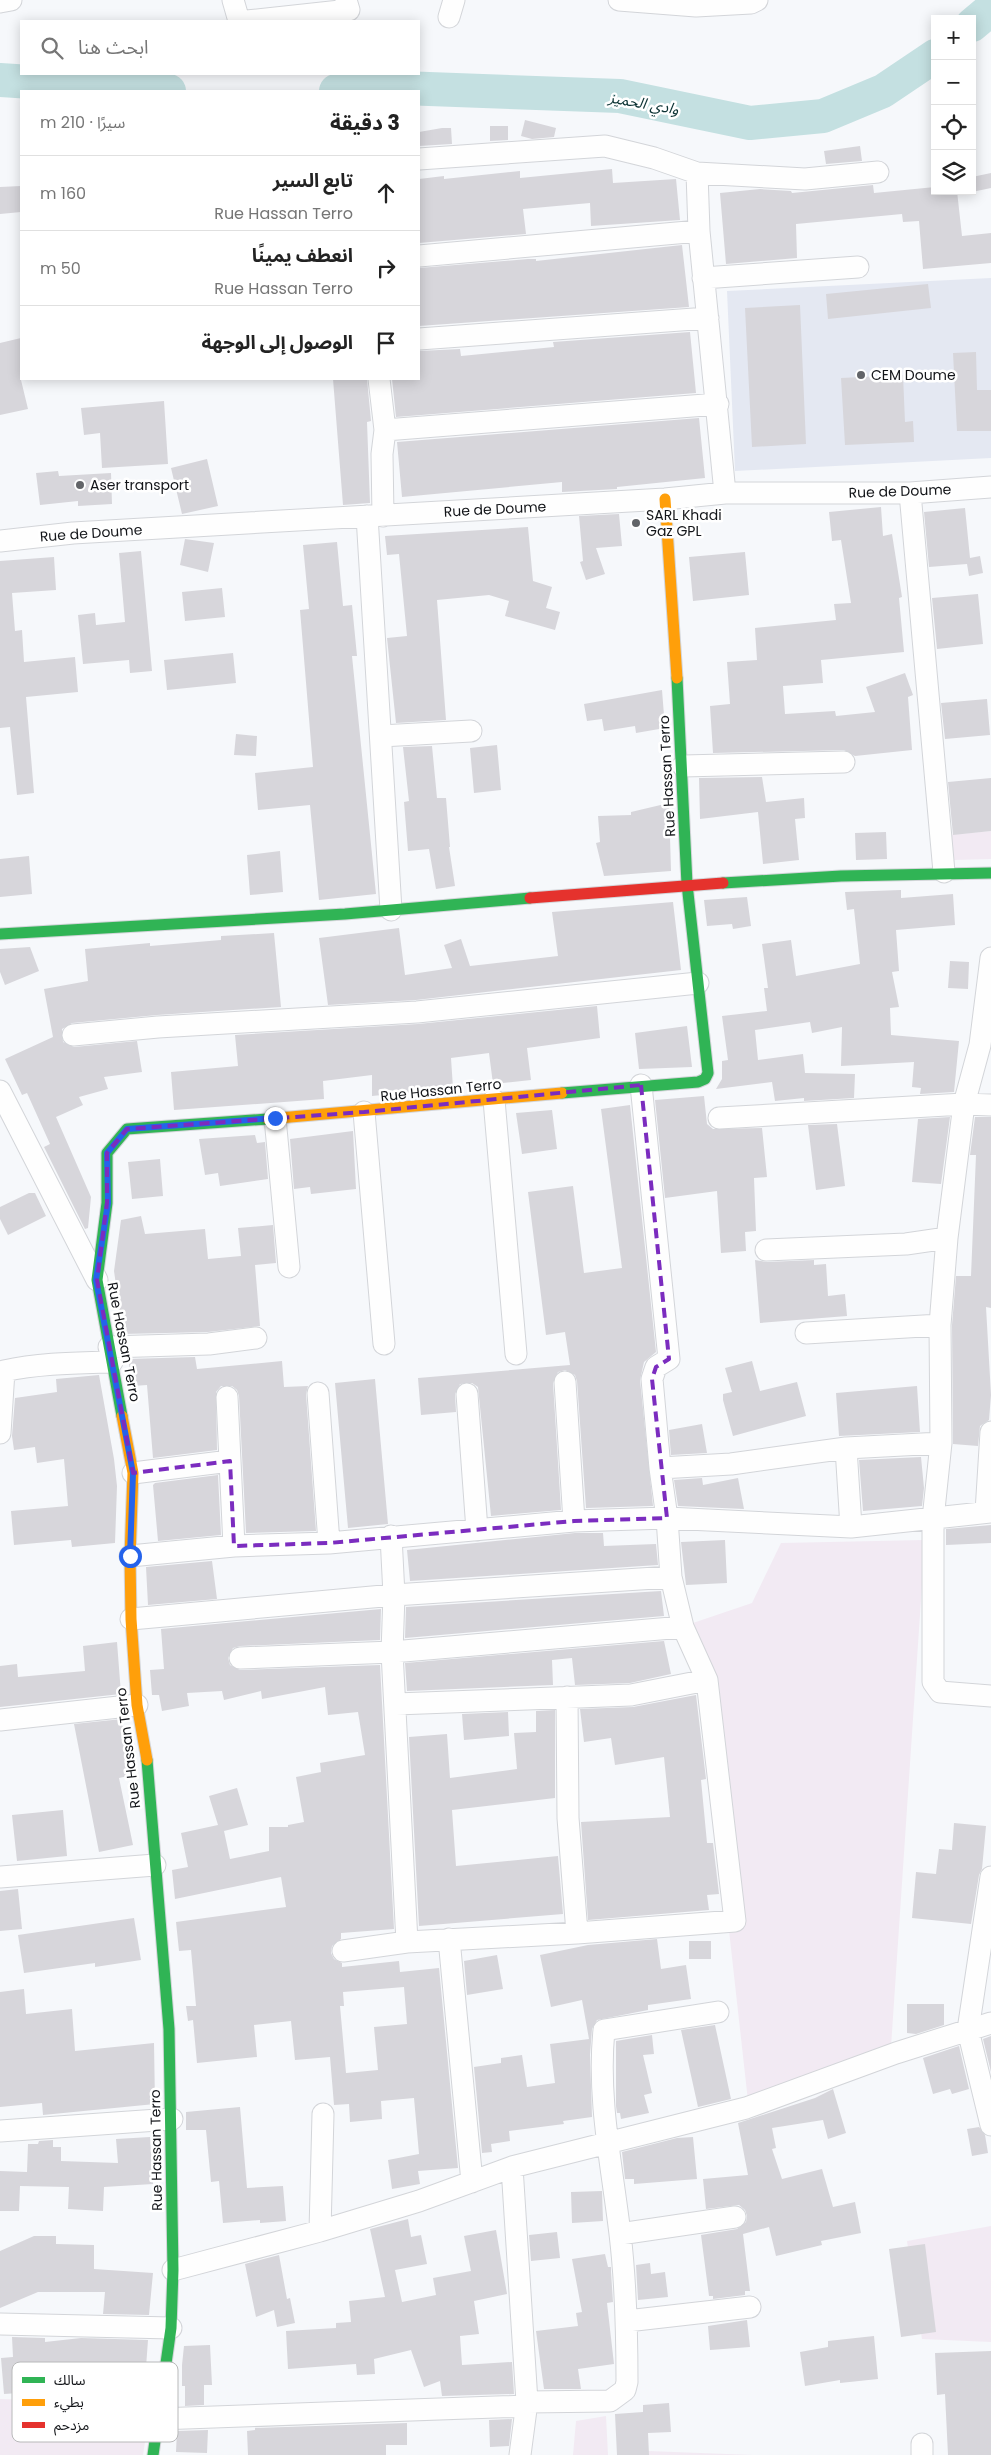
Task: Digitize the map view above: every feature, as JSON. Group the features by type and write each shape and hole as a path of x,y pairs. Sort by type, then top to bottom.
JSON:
{"street":[{"path":"0,2 11,0"},
{"path":"233,0 239,20"},
{"path":"256,20 349,10 346,0"},
{"path":"619,0 696,6 752,1"},
{"path":"420,159 605,146 654,158 697,174 805,179 878,172"},
{"path":"697,174 699,231 718,404 725,494"},
{"path":"420,256 699,231"},
{"path":"704,278 858,267"},
{"path":"420,339 708,318"},
{"path":"379,380 385,430 375,516 381,736 391,910"},
{"path":"385,430 718,404"},
{"name":"Rue de Doume","path":"0,541 73,533 725,494 910,493 991,487"},
{"path":"910,493 944,872"},
{"name":"Rue Hassan Terro","path":"166,2362 171,2328 173,2270 172,2119 169,2029 149,1771 137,1705 131,1619 130,1556 133,1473 96,1280 108,1203 107,1153 127,1129 364,1112 641,1085 698,1082 705,1078 708,1073 687,884 683,766 665,499"},
{"path":"381,736 471,731"},
{"path":"683,766 844,762"},
{"path":"0,934 58,928 391,910 687,884 944,872 991,873"},
{"path":"991,958 980,1045 964,1104 947,1238 940,1325 941,1443 933,1519 933,1682 940,1692 991,1696"},
{"path":"73,1036 158,1027 417,1012 698,983"},
{"path":"343,1951 407,1942 577,1933 735,1921 707,1680 683,1627 671,1576 667,1518 660,1468 652,1379 656,1367 668,1359 641,1085"},
{"path":"0,1091 96,1280"},
{"path":"494,1100 516,1354"},
{"path":"719,1118 964,1104 991,1105"},
{"path":"364,1112 384,1344"},
{"path":"275,1118 289,1267"},
{"path":"766,1250 906,1244 947,1238"},
{"path":"806,1334 940,1325"},
{"path":"0,1433 2,1371 111,1355 256,1338"},
{"path":"565,1382 574,1521"},
{"path":"318,1393 329,1543"},
{"path":"467,1394 477,1530"},
{"path":"227,1397 234,1546"},
{"path":"130,1556 234,1546 329,1543 574,1521 667,1518 852,1527 988,1512 991,1432"},
{"path":"660,1468 731,1464 846,1448 941,1443"},
{"path":"846,1448 852,1527"},
{"path":"133,1473 230,1461"},
{"path":"391,1536 394,1595 392,1652 407,1942"},
{"path":"131,1619 394,1595 671,1576"},
{"path":"240,1658 392,1652 683,1627"},
{"path":"396,1704 631,1695 707,1680"},
{"path":"567,1697 568,1818 577,1933"},
{"path":"0,1720 137,1705"},
{"path":"0,1877 155,1865"},
{"path":"991,1877 968,2030 991,2125"},
{"path":"449,1940 472,2182"},
{"path":"178,2418 610,2401 618,2396 625,2390 627,2382 628,2321 620,2234 607,2145 601,2057 604,2030 718,2012"},
{"path":"173,2270 320,2231 419,2201 512,2167 607,2145 746,2108 896,2053 991,2023"},
{"path":"320,2231 323,2114"},
{"path":"0,2131 172,2119"},
{"path":"512,2167 527,2404 520,2455"},
{"path":"620,2234 735,2217"},
{"path":"628,2321 750,2307"},
{"path":"0,2324 171,2328"},
{"name":"Rue Hassan Terro","path":"153,2455 155,2442"}],"highlighted area":[{"path":"641,1085 669,1359 656,1367 652,1379 667,1518 574,1521 329,1543 234,1546 230,1461 133,1473 97,1280 107,1203 107,1153 127,1129 364,1112"}],"shaded area":[{"name":"CEM Doume","path":"991,278 991,458 735,471 727,291"},
{"path":"991,831 991,859 954,860 948,835"},
{"path":"925,1540 891,2047 748,2101 704,1706 687,1625 752,1603 781,1543"},
{"path":"991,2226 991,2342 922,2339 907,2241"},
{"path":"0,2399 12,2399 12,2442 145,2442 143,2455 0,2455"},
{"path":"606,2416 608,2455 573,2455 576,2421"},
{"path":"648,2451 753,2455 649,2455"}],"building":[{"path":"525,120 556,128 554,137 532,139 521,136"},
{"path":"490,126 508,126 508,140 490,141"},
{"path":"451,128 452,144 420,146 420,132"},
{"path":"860,146 862,161 826,164 824,151"},
{"path":"612,169 613,183 676,179 680,220 591,226 590,203 523,209 526,234 420,243 420,179 444,176 444,179 520,171 520,178"},
{"path":"991,173 991,188 976,191 976,176"},
{"path":"873,185 874,193 931,187 931,195 957,195 962,236 991,233 991,263 923,269 919,221 903,222 902,214 796,224 797,258 726,264 720,193 760,189 791,191 792,193"},
{"path":"20,186 20,212 0,214 0,187"},
{"path":"682,245 689,307 420,326 420,268 528,259 536,259 536,261"},
{"path":"928,284 931,308 828,319 826,294"},
{"path":"800,305 806,444 752,447 745,308"},
{"path":"690,332 696,393 396,417 392,380 420,380 420,351 460,349 461,356 554,347 553,342"},
{"path":"20,338 20,380 28,409 0,415 0,343"},
{"path":"976,352 977,390 991,390 991,431 957,431 953,353"},
{"path":"903,375 905,422 913,421 914,442 845,445 841,378"},
{"path":"333,380 367,380 371,421 367,422 370,503 343,505"},
{"path":"164,401 168,464 102,468 100,433 84,435 81,408"},
{"path":"699,418 705,478 617,487 617,489 562,492 562,482 402,497 397,442"},
{"path":"207,459 218,506 182,514 171,468"},
{"path":"58,471 59,476 111,473 112,504 78,506 78,501 40,505 36,473"},
{"path":"881,507 883,536 892,534 902,597 899,598 904,652 821,660 823,683 783,686 785,714 835,711 836,716 875,712 866,687 905,673 913,695 908,697 912,750 855,756 844,750 713,753 710,706 730,704 727,662 757,660 755,628 836,620 834,604 851,603 841,540 832,541 829,512"},
{"path":"965,508 970,558 980,556 983,573 969,576 967,564 929,567 924,512"},
{"path":"619,514 622,546 596,548 605,574 586,580 580,562 583,561 579,516"},
{"path":"528,527 533,581 552,587 546,608 560,612 555,630 505,616 509,601 489,595 437,600 446,720 396,723 387,638 407,636 399,554 387,555 385,536"},
{"path":"185,539 214,543 208,572 180,565"},
{"path":"337,542 343,606 352,605 357,656 352,656 376,894 319,900 310,805 258,810 255,773 313,767 300,610 309,609 303,545"},
{"path":"141,551 152,671 130,673 129,660 83,664 78,615 95,613 96,625 125,622 119,553"},
{"path":"745,552 749,595 693,601 689,557"},
{"path":"54,557 56,590 12,593 15,631 22,630 24,662 75,657 78,692 26,697 34,793 17,795 10,727 0,728 0,561"},
{"path":"222,588 225,617 185,621 182,592"},
{"path":"978,594 983,644 937,649 932,598"},
{"path":"233,653 236,683 167,690 164,660"},
{"path":"662,690 665,728 636,733 635,726 604,731 602,719 587,721 584,704"},
{"path":"987,699 990,735 945,739 941,703"},
{"path":"236,734 257,736 256,756 234,755"},
{"path":"497,745 501,790 474,793 470,748"},
{"path":"432,746 437,798 446,798 449,847 455,886 436,889 429,849 408,851 404,802 409,801 403,747"},
{"path":"762,777 766,802 804,798 805,818 795,819 799,860 763,864 758,812 700,819 699,778"},
{"path":"991,778 991,831 953,835 948,782"},
{"path":"669,803 671,871 604,876 596,843 600,842 598,816 631,815 631,812"},
{"path":"886,832 887,859 856,860 855,833"},
{"path":"280,851 283,892 250,895 247,855"},
{"path":"29,856 32,894 0,897 0,859"},
{"path":"901,890 901,898 953,894 955,925 896,930 899,971 892,972 899,1007 890,1008 891,1035 959,1041 954,1092 920,1094 921,1088 912,1087 914,1062 841,1066 842,1027 812,1033 810,1022 755,1030 758,1060 803,1054 805,1073 855,1074 854,1098 804,1101 804,1098 775,1101 772,1082 716,1089 722,1079 722,1061 728,1060 722,1016 767,1011 764,988 768,988 762,944 791,940 796,976 860,964 854,909 847,910 845,892"},
{"path":"747,897 751,926 733,929 732,924 707,926 704,900"},
{"path":"673,902 681,970 416,1000 328,1005 319,938 399,928 405,975 452,968 444,945 461,939 470,966 558,956 552,912"},
{"path":"274,933 281,1007 72,1023 62,1029 63,1042 74,1047 137,1041 142,1072 104,1077 108,1089 79,1097 83,1105 56,1117 91,1197 88,1228 85,1229 44,1147 50,1144 27,1093 22,1095 5,1059 53,1037 44,989 88,981 85,949 150,943 150,946 221,940 221,936"},
{"path":"30,947 39,971 5,985 0,972 0,949"},
{"path":"950,961 969,962 968,989 948,988"},
{"path":"597,1006 600,1038 527,1048 531,1080 493,1084 489,1053 451,1058 453,1088 372,1096 372,1075 323,1081 324,1099 174,1110 171,1072 238,1066 235,1035 418,1024"},
{"path":"687,1026 692,1067 639,1069 635,1033"},
{"path":"704,1096 707,1124 713,1129 762,1128 767,1177 754,1178 756,1231 745,1232 746,1251 721,1253 717,1191 665,1198 655,1100"},
{"path":"630,1105 656,1352 644,1362 640,1380 653,1506 586,1508 577,1381 575,1375 565,1370 558,1372 553,1383 561,1510 491,1516 478,1387 472,1383 460,1384 455,1394 456,1412 421,1415 418,1378 570,1365 565,1332 546,1335 528,1192 573,1186 584,1273 622,1268 601,1109"},
{"path":"552,1110 557,1149 522,1154 516,1113"},
{"path":"950,1117 941,1184 912,1182 918,1119"},
{"path":"975,1117 991,1117 991,1308 986,1307 991,1395 989,1420 980,1426 978,1446 953,1444 952,1325 956,1276 971,1276 976,1155 970,1155"},
{"path":"837,1124 845,1186 816,1190 808,1125"},
{"path":"353,1131 356,1189 311,1194 310,1187 294,1189 290,1139"},
{"path":"255,1135 257,1143 265,1142 268,1179 220,1186 218,1173 205,1175 199,1139"},
{"path":"160,1159 163,1196 132,1199 128,1162"},
{"path":"29,1193 35,1193 46,1216 8,1235 0,1219 0,1207"},
{"path":"141,1216 145,1234 205,1229 208,1259 241,1256 238,1228 273,1225 276,1263 255,1265 260,1326 208,1332 123,1334 114,1271 121,1220"},
{"path":"755,1260 767,1262 814,1260 814,1265 826,1264 828,1296 845,1294 847,1316 760,1323"},
{"path":"195,1357 197,1369 282,1361 284,1387 308,1386 306,1394 316,1531 246,1533 239,1396 237,1390 232,1386 221,1386 216,1392 217,1450 153,1458 147,1385 133,1386 128,1359"},
{"path":"752,1361 760,1391 797,1382 806,1416 733,1436 723,1400 723,1394 732,1392 725,1368"},
{"path":"99,1375 117,1486 115,1543 72,1547 71,1540 14,1545 11,1511 68,1506 64,1459 37,1463 35,1447 14,1450 12,1436 15,1398 57,1392 56,1379"},
{"path":"375,1379 388,1524 348,1528 335,1383"},
{"path":"917,1386 920,1432 839,1436 836,1393"},
{"path":"702,1424 707,1453 671,1455 669,1430"},
{"path":"921,1457 924,1488 922,1506 863,1511 859,1460"},
{"path":"218,1475 221,1535 158,1541 153,1485 155,1483"},
{"path":"702,1478 703,1485 738,1478 744,1509 678,1506 674,1480"},
{"path":"991,1525 991,1543 946,1545 946,1529"},
{"path":"575,1533 603,1533 604,1546 656,1544 658,1565 410,1581 407,1550"},
{"path":"725,1540 727,1583 686,1585 681,1542"},
{"path":"212,1561 217,1599 148,1605 146,1567"},
{"path":"661,1591 664,1616 405,1638 406,1607"},
{"path":"381,1609 380,1640 240,1646 233,1648 228,1658 230,1665 240,1670 380,1665 394,1929 341,1933 341,1939 332,1946 331,1953 334,1959 342,1963 342,1967 399,1961 400,1972 439,1968 458,2168 418,2171 420,2184 392,2189 388,2160 419,2154 414,2098 381,2101 382,2119 350,2122 349,2104 334,2105 330,2057 295,2060 291,2021 254,2025 257,2057 197,2063 193,2020 188,2021 186,2006 196,2006 191,1950 179,1951 176,1922 286,1907 281,1877 175,1899 172,1870 188,1867 181,1833 218,1825 209,1796 237,1788 248,1825 224,1831 230,1859 269,1851 269,1827 288,1827 288,1825 304,1822 296,1777 321,1772 320,1763 365,1755 358,1712 328,1715 325,1687 262,1699 261,1691 224,1700 222,1691 187,1693 189,1706 162,1711 159,1695 152,1695 150,1670 164,1669 161,1629","holes":["404,1987 407,2024 374,2027 378,2070 346,2073 340,2006 344,2006 343,1992"]},
{"path":"664,1641 671,1674 630,1683 575,1685 572,1658 552,1660 553,1685 407,1691 405,1663"},
{"path":"117,1642 121,1694 0,1707 0,1666 17,1664 18,1677 85,1671 83,1646"},
{"path":"696,1695 706,1779 701,1780 707,1843 713,1843 719,1894 707,1895 709,1910 588,1920 581,1822 670,1817 664,1757 615,1765 611,1738 584,1742 580,1709 633,1707"},
{"path":"555,1710 555,1798 452,1810 456,1866 558,1856 563,1914 419,1926 409,1737 447,1734 450,1778 517,1769 514,1733 536,1732 536,1711"},
{"path":"508,1712 509,1736 464,1740 462,1714"},
{"path":"122,1719 123,1725 121,1726 123,1726 133,1775 119,1778 133,1845 99,1852 74,1724"},
{"path":"63,1810 67,1856 17,1861 12,1815"},
{"path":"954,1823 986,1826 982,1869 979,1875 971,1924 912,1918 916,1872 936,1874 939,1849 952,1850"},
{"path":"18,1889 22,1929 0,1931 0,1891"},
{"path":"134,1918 141,1960 95,1967 95,1963 24,1973 18,1935"},
{"path":"657,1939 661,1969 686,1965 691,1999 648,2005 648,2010 597,2020 592,2029 590,2055 592,2117 563,2121 564,2124 509,2131 510,2141 491,2144 492,2152 482,2153 474,2067 501,2063 501,2058 522,2055 527,2087 555,2083 550,2044 589,2039 582,2000 551,2007 540,1955 588,1945"},
{"path":"689,1941 711,1941 711,1959 689,1959"},
{"path":"497,1955 503,1989 467,1995 464,1961"},
{"path":"24,1989 26,2014 72,2009 75,2051 154,2043 155,2104 43,2115 42,2103 0,2107 0,1992"},
{"path":"907,2004 944,2004 944,2025 916,2034 907,2033"},
{"path":"715,2025 731,2099 698,2107 681,2030"},
{"path":"652,2035 654,2054 643,2055 652,2093 644,2095 649,2113 621,2119 620,2113 617,2113 616,2106 616,2041"},
{"path":"991,2036 991,2072 983,2039"},
{"path":"959,2046 969,2089 952,2094 950,2089 933,2094 923,2058"},
{"path":"833,2089 846,2133 828,2139 823,2120 772,2128 776,2148 772,2149 782,2179 822,2169 833,2207 855,2202 861,2233 821,2241 822,2245 776,2256 769,2227 743,2234 750,2291 745,2291 745,2295 713,2299 713,2296 709,2296 701,2235 737,2229 746,2222 747,2216 745,2210 739,2205 706,2209 703,2179 748,2175 738,2123 815,2098"},
{"path":"240,2107 247,2188 283,2186 286,2221 260,2223 260,2220 223,2223 219,2181 211,2182 206,2130 186,2130 186,2112"},
{"path":"979,2127 985,2135 988,2153 972,2156 967,2129"},
{"path":"150,2137 153,2184 104,2187 103,2211 68,2209 69,2187 20,2186 19,2211 0,2211 0,2171 27,2172 28,2144 38,2144 39,2141 53,2140 53,2147 61,2147 61,2161 118,2163 116,2139"},
{"path":"693,2137 697,2179 634,2184 634,2179 625,2179 622,2152 677,2138"},
{"path":"602,2191 603,2221 572,2223 571,2192"},
{"path":"408,2219 411,2237 421,2235 427,2264 395,2270 402,2302 436,2295 433,2278 471,2271 464,2236 496,2230 507,2294 474,2301 479,2334 460,2336 462,2365 512,2362 514,2394 442,2396 440,2381 424,2387 411,2350 374,2359 375,2374 357,2375 356,2364 288,2369 286,2331 336,2328 336,2323 351,2322 349,2301 385,2297 370,2229"},
{"path":"557,2232 560,2258 531,2261 529,2235"},
{"path":"34,2236 56,2236 56,2244 94,2245 94,2269 153,2273 149,2315 103,2314 105,2292 38,2292 0,2308 0,2251"},
{"path":"925,2244 936,2332 901,2337 889,2249"},
{"path":"605,2254 608,2267 611,2267 613,2302 607,2303 614,2364 578,2369 581,2389 544,2389 536,2331 578,2326 576,2313 582,2312 572,2259"},
{"path":"279,2255 287,2299 290,2298 295,2323 277,2327 274,2310 256,2317 245,2264"},
{"path":"650,2263 651,2274 665,2272 668,2297 638,2300 636,2265"},
{"path":"747,2320 750,2347 710,2350 708,2326"},
{"path":"874,2336 878,2379 840,2383 840,2380 805,2386 800,2352 828,2347 828,2341"},
{"path":"12,2337 45,2338 45,2342 81,2338 148,2340 146,2362 12,2362 12,2393 4,2394 1,2358 13,2357"},
{"path":"210,2345 212,2385 204,2385 204,2405 185,2406 185,2386 182,2386 184,2346"},
{"path":"991,2351 991,2455 948,2455 945,2394 937,2395 935,2353"},
{"path":"669,2403 671,2432 648,2433 649,2455 617,2455 615,2414 643,2412 643,2405"},
{"path":"512,2419 509,2446 490,2447 489,2420"},
{"path":"407,2423 407,2445 386,2445 386,2455 248,2455 247,2431 255,2430 255,2428"},
{"path":"208,2430 207,2453 176,2452 178,2431"}],"waterway":[{"name":"وادي الحميز","path":"976,22 991,9"},
{"name":"وادي الحميز","path":"358,90 402,88 620,96 750,123 823,116 883,91 931,59"},
{"name":"وادي الحميز","path":"0,80 154,90"}],"traffic: fast":[{"path":"562,1093 698,1082 705,1079 708,1073 687,884 677,678"},
{"path":"723,883 841,876 991,873"},
{"path":"0,934 345,914 530,898"},
{"path":"122,1416 97,1280 107,1203 107,1153 127,1129 268,1119"},
{"path":"147,1760 169,2029 173,2270 171,2328 166,2362"},
{"path":"153,2455 155,2442"}],"traffic: slow":[{"path":"665,499 677,678"},
{"path":"268,1119 562,1093"},
{"path":"122,1416 133,1473 130,1556 131,1619 137,1705 147,1760"}],"traffic: jam":[{"path":"530,898 723,883"}],"place":[{"name":"CEM Doume","path":"861,375"},
{"name":"Aser transport","path":"80,485"},
{"name":"SARL Khadi Gaz GPL","path":"636,523"}],"route":[{"path":"130,1556 133,1473 96,1280 108,1203 107,1153 127,1129 275,1118"}]}
